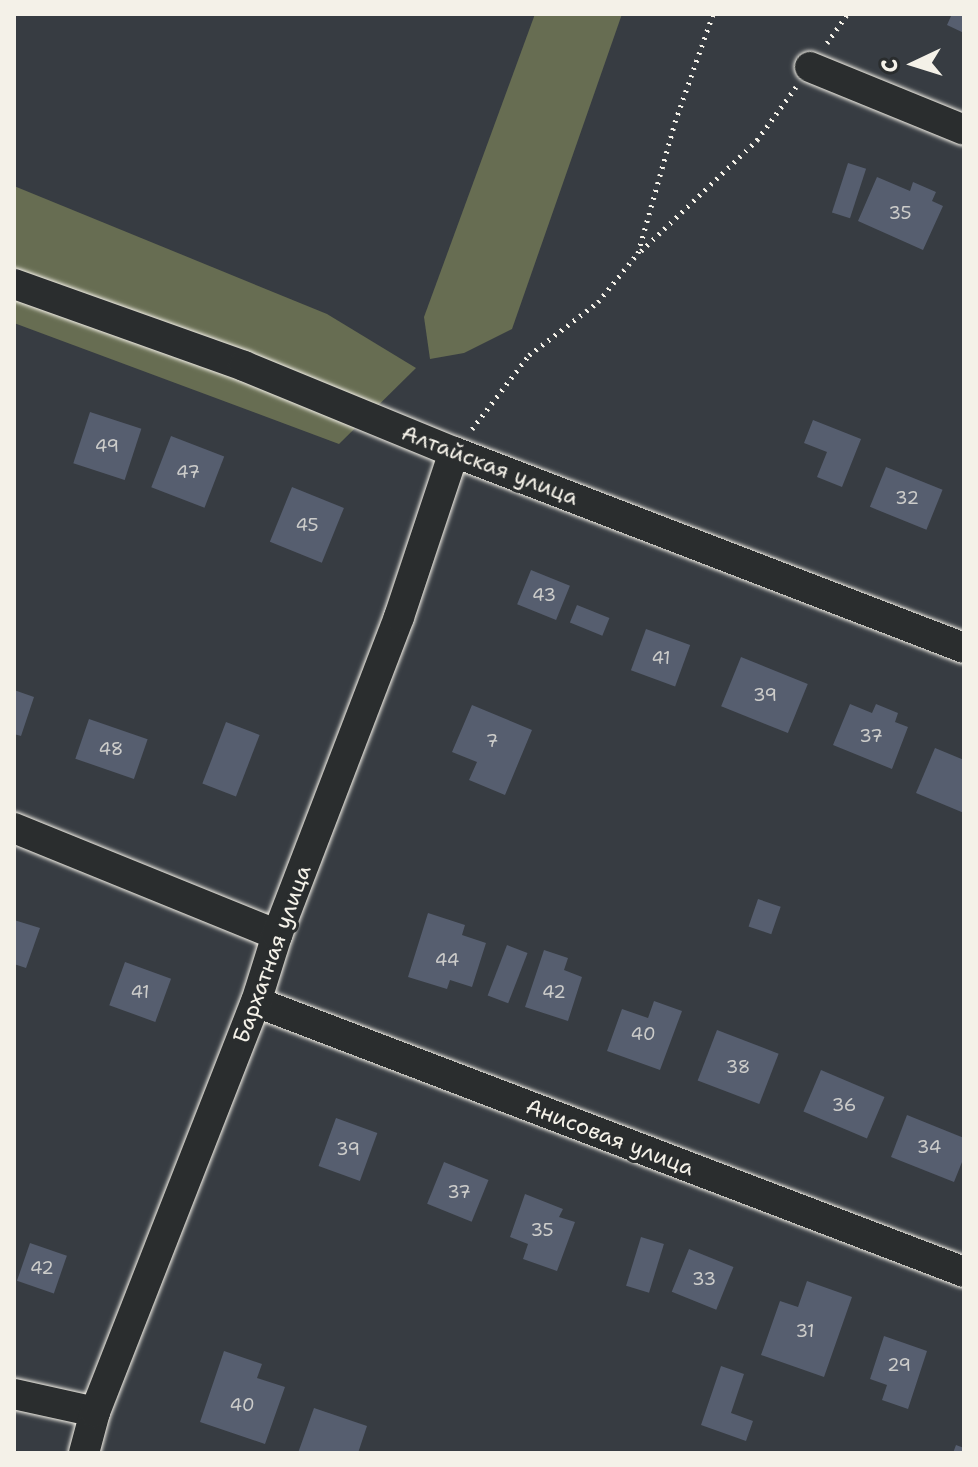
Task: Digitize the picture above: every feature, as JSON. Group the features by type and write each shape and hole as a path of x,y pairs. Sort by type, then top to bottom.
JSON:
{"street":[{"path":"810,67 964,130"},
{"name":"Алтайская улица","path":"14,284 244,366 454,452 964,648"},
{"name":"Бархатная улица","path":"84,1453 95,1412 256,1002 277,935 399,617 454,452"},
{"path":"14,828 277,935"},
{"name":"Анисовая улица","path":"256,1002 964,1272"},
{"path":"14,1394 95,1412"}],"path":[{"path":"638,253 675,122 713,14"},
{"path":"454,452 529,355 598,302 638,253 757,140 847,14"}],"green space":[{"path":"535,14 622,14 512,329 464,353 430,359 424,317"},
{"path":"14,186 327,314 416,368 339,444 14,323"}],"building":[{"path":"952,14 964,14 964,33 947,25"},
{"path":"848,163 866,169 850,218 832,212"},
{"path":"877,177 910,191 913,182 936,192 932,201 943,206 923,250 858,221"},
{"path":"90,412 141,429 125,480 73,463"},
{"path":"813,420 861,439 842,487 817,477 827,452 804,443"},
{"path":"171,436 224,456 205,508 151,487"},
{"path":"886,467 943,490 926,530 870,507"},
{"path":"292,487 344,508 322,563 270,542"},
{"path":"531,570 570,586 556,620 517,604"},
{"path":"577,605 609,618 602,636 570,623"},
{"path":"646,629 690,645 675,686 631,670"},
{"path":"741,657 808,684 788,733 721,706"},
{"path":"14,690 34,697 21,736 14,734"},
{"path":"850,704 872,713 876,704 898,713 895,722 908,727 892,769 833,745"},
{"path":"472,705 532,730 505,795 469,780 477,762 452,752"},
{"path":"89,719 148,739 134,779 75,759"},
{"path":"226,722 260,735 236,797 202,784"},
{"path":"935,748 964,760 964,813 916,793"},
{"path":"758,899 781,907 771,934 749,926"},
{"path":"428,913 465,925 462,935 486,943 472,987 450,980 447,989 408,977"},
{"path":"14,920 40,928 26,968 14,964"},
{"path":"507,945 528,953 508,1003 488,995"},
{"path":"544,950 568,958 564,970 582,977 568,1021 525,1007"},
{"path":"125,962 171,979 155,1022 109,1005"},
{"path":"654,1001 682,1011 660,1070 607,1051 622,1009 648,1018"},
{"path":"717,1030 779,1054 759,1104 698,1080"},
{"path":"821,1070 885,1097 867,1138 803,1111"},
{"path":"907,1115 964,1138 964,1157 954,1182 891,1157"},
{"path":"336,1118 377,1133 360,1181 319,1166"},
{"path":"444,1162 489,1180 472,1222 427,1204"},
{"path":"525,1194 563,1209 559,1217 575,1222 557,1271 523,1259 528,1244 510,1237"},
{"path":"641,1237 664,1244 649,1293 626,1286"},
{"path":"30,1243 67,1256 54,1294 17,1281"},
{"path":"689,1249 734,1267 716,1310 672,1292"},
{"path":"807,1281 852,1297 824,1377 761,1355 780,1301 798,1307"},
{"path":"884,1336 927,1351 908,1409 882,1400 887,1385 870,1379"},
{"path":"224,1351 262,1364 257,1378 285,1387 265,1444 200,1422"},
{"path":"721,1366 744,1374 731,1413 753,1421 746,1441 701,1425"},
{"path":"314,1408 367,1426 358,1453 298,1453"},
{"path":"956,1445 964,1448 964,1453 953,1453"}]}
